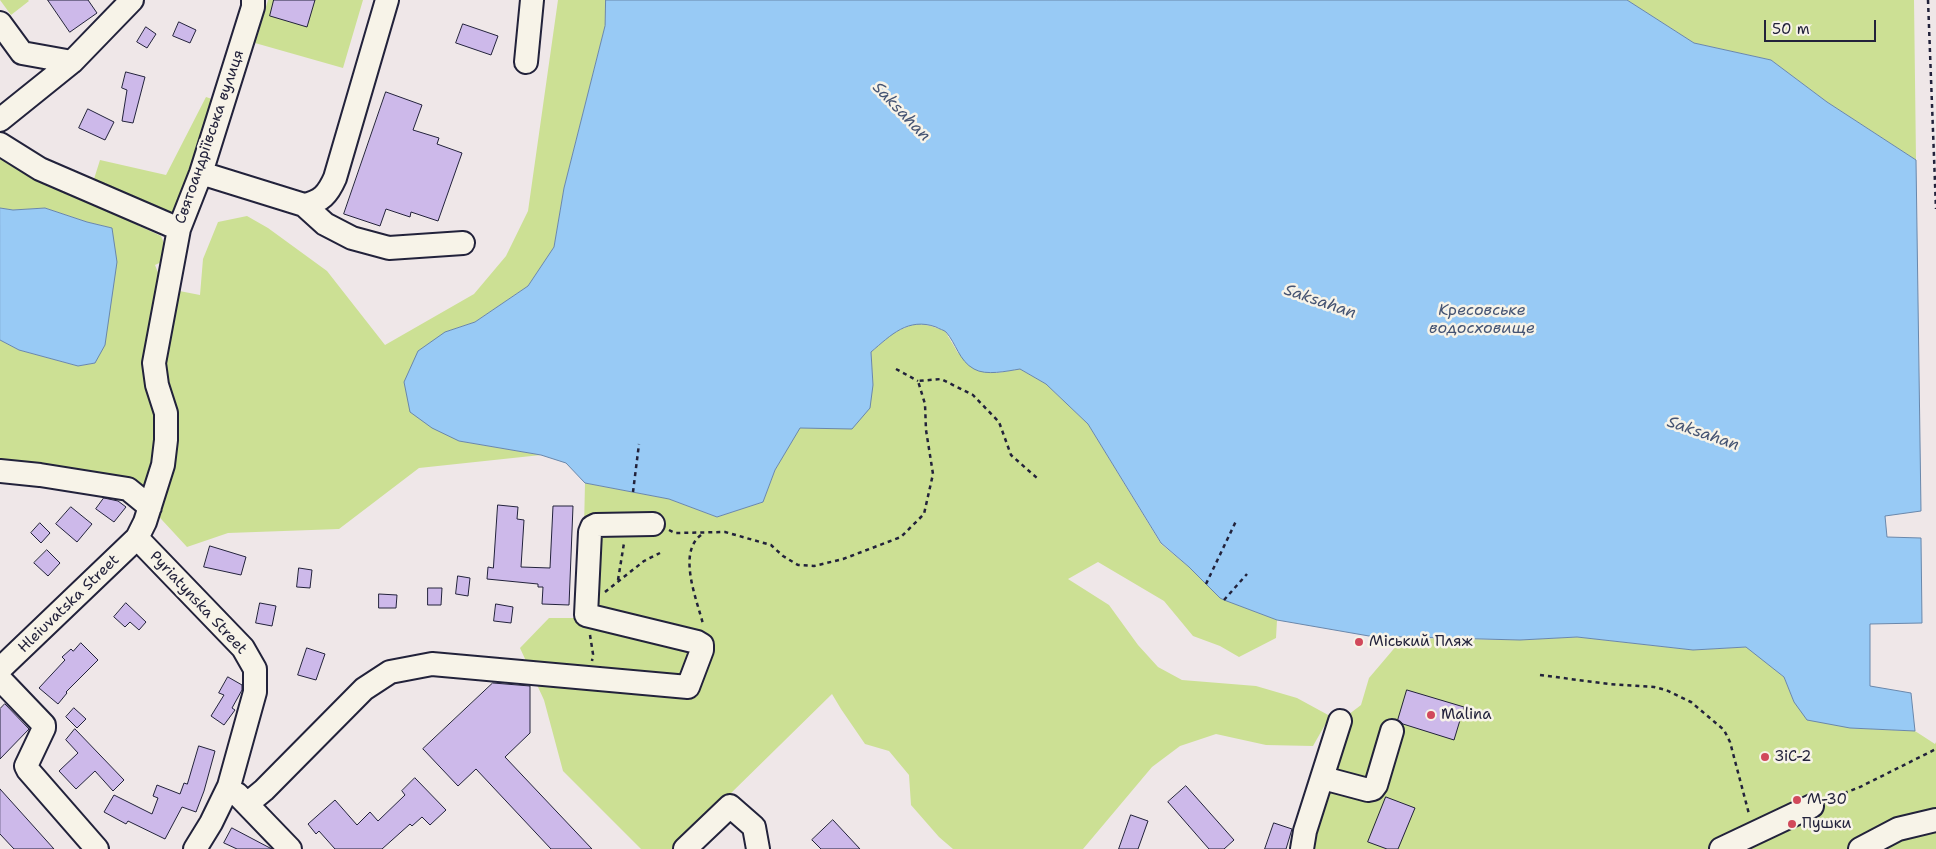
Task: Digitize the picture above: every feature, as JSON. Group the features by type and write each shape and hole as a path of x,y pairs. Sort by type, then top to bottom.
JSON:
{"street":[{"path":"0,120 72,62 132,0"},
{"name":"Святоандріївська вулиця","path":"137,538 150,507 163,466 166,440 166,413 157,385 154,363 179,229 201,173 253,7 253,0"},
{"path":"201,173 304,205 313,204 322,199 330,190 336,178 387,0"},
{"path":"526,62 532,0"},
{"path":"0,23 22,53 72,62"},
{"path":"0,144 40,169 179,229"},
{"path":"304,205 325,224 352,238 389,248 463,243"},
{"path":"0,471 40,475 128,489 150,507"},
{"path":"247,804 264,790 364,689 390,672 432,664 688,687 702,650 702,645 588,611 590,532 592,527 596,525 654,524"},
{"name":"Hleiuvatska Street","path":"0,669 137,538"},
{"name":"Pyriatynska Street","path":"137,538 244,648 255,669 255,692 229,786 211,823 195,849"},
{"path":"0,679 44,725 26,766 28,770 97,849"},
{"path":"1302,849 1305,831 1340,721"},
{"path":"1323,778 1368,790 1373,789 1376,785 1392,732"},
{"path":"229,786 290,849"},
{"path":"685,849 730,806 754,827 758,849"},
{"path":"1721,849 1812,806"},
{"path":"1860,849 1898,829 1936,820"}],"path":[{"path":"1928,0 1936,209"},
{"path":"896,369 918,381 941,379 973,395 999,422 1010,455 1037,478"},
{"path":"654,524 675,533 703,534 725,532 756,540 771,545 783,556 798,565 814,566 843,559 901,537 924,514 933,474 926,430 925,404 918,381"},
{"path":"633,492 638,444"},
{"path":"1206,584 1237,519"},
{"path":"618,581 624,551 625,524"},
{"path":"702,645 704,627 695,598 690,569 690,554 693,543 703,534"},
{"path":"584,679 591,664 593,654 588,611 618,581 644,561 660,553"},
{"path":"1224,600 1247,574"},
{"path":"1540,675 1609,684 1654,687 1666,690 1696,706 1724,730 1730,742 1754,834"},
{"path":"1812,806 1860,787 1936,749"}],"green space":[{"path":"0,0 28,0 29,1 11,15"},
{"path":"268,0 363,0 343,68 255,43"},
{"path":"558,0 606,0 605,26 564,188 554,247 528,286 475,322 445,332 459,441 541,455 419,468 339,529 228,533 187,547 150,507 128,489 0,471 0,340 19,350 78,366 95,363 112,228 45,208 13,210 0,208 0,137 133,223 161,236 170,258 155,265 164,288 200,295 203,259 218,222 247,216 268,228 327,271 385,345 474,294 506,256 528,211"},
{"path":"1627,0 1914,0 1916,160 1827,102 1771,60 1694,43"},
{"path":"206,97 215,100 175,220 94,179 100,160 166,175"},
{"path":"916,323 945,331 958,353 997,373 1020,369 1046,384 1088,424 1161,544 1189,567 1220,598 1277,620 1276,638 1239,657 1220,646 1193,636 1164,601 1098,562 1068,579 1109,605 1138,645 1158,667 1182,680 1256,686 1297,698 1330,716 1313,746 1266,745 1216,734 1180,746 1152,767 1083,849 953,849 939,837 911,805 909,775 889,751 865,744 832,694 674,849 641,849 563,771 544,700 520,648 549,618 582,618 585,483 669,499 717,517 763,502 775,470 800,427 873,385 871,352 893,333"},
{"path":"1577,637 1693,650 1747,647 1784,677 1794,702 1850,728 1915,731 1935,744 1936,742 1936,849 1302,849 1344,718 1361,705 1369,678 1403,638 1520,640"}],"water":[{"name":"Кресовське водосховище","path":"606,0 1627,0 1694,43 1771,60 1827,102 1916,160 1921,511 1885,516 1887,537 1921,538 1922,623 1870,624 1870,686 1911,693 1915,731 1850,728 1807,720 1794,702 1784,677 1746,647 1693,650 1577,637 1520,640 1369,636 1277,620 1224,600 1161,543 1088,424 1046,384 1020,369 990,373 974,369 961,357 946,332 936,327 917,324 900,329 871,352 873,385 870,408 852,429 800,428 775,470 763,502 717,517 669,499 585,483 566,463 541,455 459,441 432,428 410,412 404,382 418,351 445,332 475,322 528,286 554,247 564,188 605,26"},
{"path":"0,208 13,210 45,208 112,228 117,262 105,345 95,363 78,366 19,350 0,340"}],"building":[{"path":"48,0 88,0 97,13 70,32"},
{"path":"274,0 315,0 307,27 270,16"},
{"path":"179,22 196,30 190,43 173,36"},
{"path":"463,24 498,36 491,55 456,43"},
{"path":"146,27 156,34 147,48 137,42"},
{"path":"126,72 145,77 133,123 122,121 127,90 122,88"},
{"path":"386,92 422,105 413,130 439,138 437,144 462,153 438,221 411,212 410,217 386,209 380,226 344,214"},
{"path":"88,109 114,122 105,140 79,128"},
{"path":"104,498 118,501 126,507 114,522 96,509"},
{"path":"498,505 518,507 517,519 524,520 521,567 550,568 553,506 573,506 569,605 542,604 543,587 538,587 538,584 487,579 488,567 493,568"},
{"path":"71,507 92,524 77,542 56,524"},
{"path":"40,523 50,533 41,543 31,533"},
{"path":"210,546 246,557 241,575 204,567"},
{"path":"47,550 60,563 48,576 34,563"},
{"path":"299,568 312,570 310,588 297,587"},
{"path":"458,576 470,578 468,596 456,594"},
{"path":"428,588 442,588 441,605 428,605"},
{"path":"379,594 397,595 396,608 379,608"},
{"path":"126,603 146,622 139,630 130,622 125,627 114,617"},
{"path":"260,603 276,606 272,626 256,623"},
{"path":"496,604 513,607 511,623 494,621"},
{"path":"81,643 98,660 66,692 58,704 39,688 65,660 62,657 71,649 73,651"},
{"path":"307,648 325,654 316,680 298,675"},
{"path":"228,677 242,685 242,690 232,708 235,710 224,725 211,716 224,695 219,693"},
{"path":"493,683 530,686 530,733 505,757 592,849 551,849 476,769 458,786 423,749"},
{"name":"Malina","path":"1407,690 1464,707 1454,740 1403,724 1398,720"},
{"path":"5,704 29,729 0,759 0,709"},
{"path":"74,708 86,719 77,728 66,717"},
{"path":"75,729 124,780 113,791 95,771 76,789 59,771 78,753 66,740"},
{"path":"199,746 215,751 204,791 196,812 182,807 165,839 128,821 126,824 104,812 114,795 152,814 158,798 153,796 157,785 180,794 184,783 187,784"},
{"path":"415,778 446,810 430,825 422,817 412,826 410,824 382,849 335,849 319,831 316,834 308,824 335,800 357,825 370,812 378,821 405,795 402,791"},
{"path":"1186,786 1234,840 1224,849 1209,849 1168,802"},
{"path":"0,789 54,849 14,849 0,834"},
{"path":"1386,797 1415,808 1398,849 1387,849 1368,842"},
{"path":"1131,815 1148,821 1138,849 1119,849"},
{"path":"833,820 860,849 821,849 812,840"},
{"path":"1274,823 1292,829 1286,849 1265,849"},
{"path":"232,828 272,849 237,849 224,843"}],"place":[{"name":"Міський Пляж","path":"1359,642"},
{"name":"Malina","path":"1431,715"},
{"name":"ЗіС-2","path":"1765,757"},
{"name":"М-30","path":"1797,800"},
{"name":"Пушки","path":"1792,824"}],"water label":[{"name":"Saksahan","path":"901,112"},
{"name":"Saksahan","path":"1320,302"},
{"name":"Saksahan","path":"1703,434"}]}
